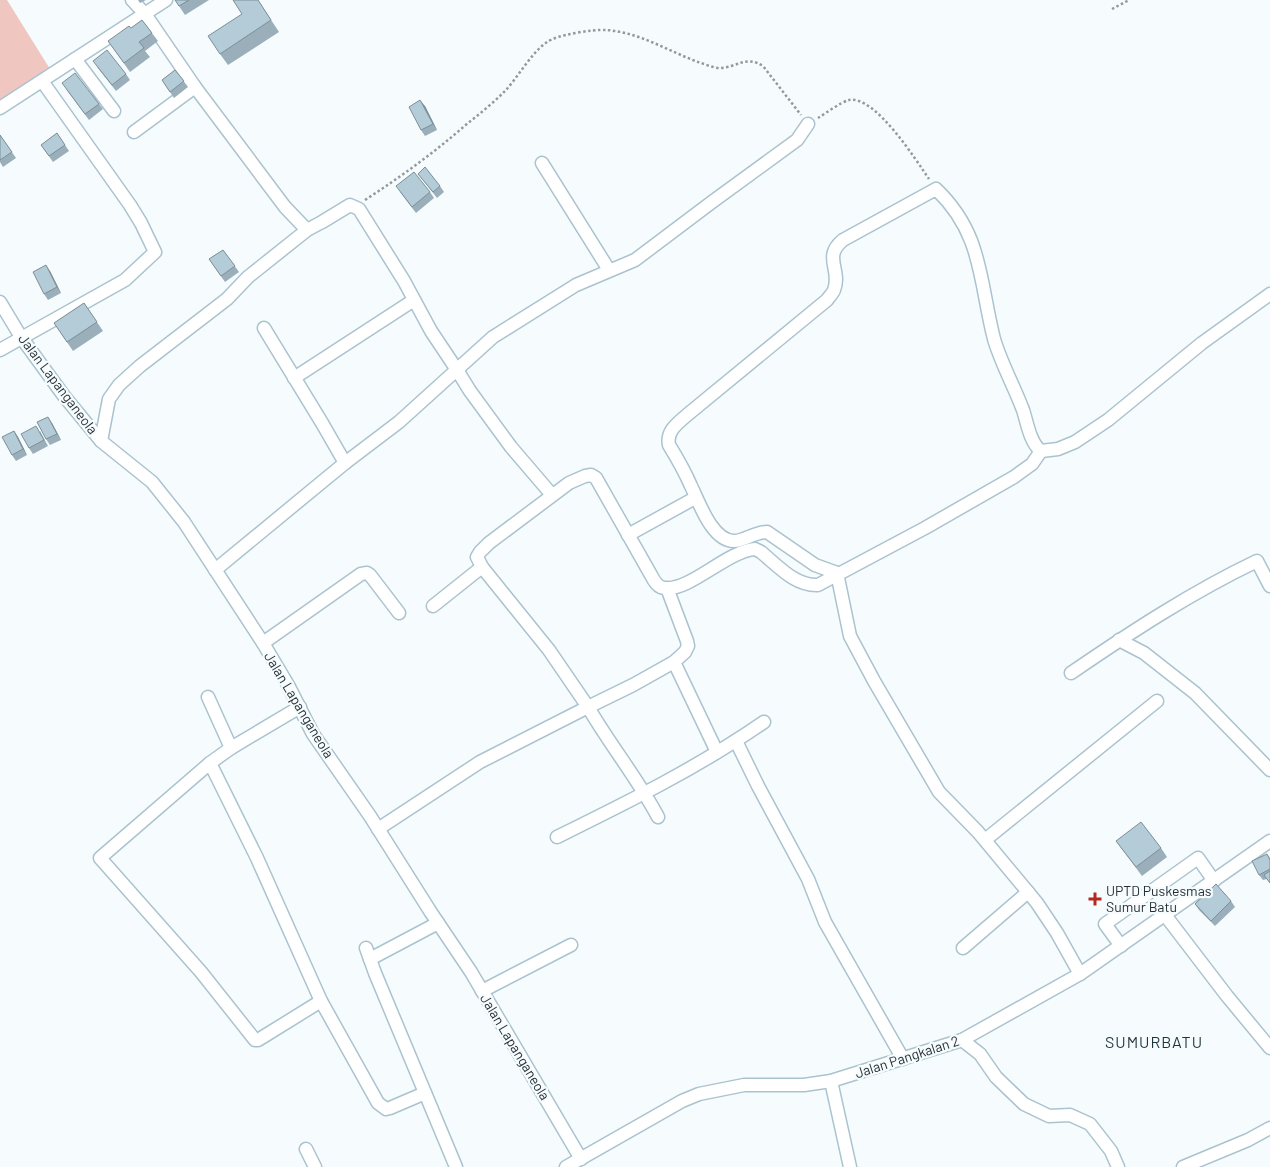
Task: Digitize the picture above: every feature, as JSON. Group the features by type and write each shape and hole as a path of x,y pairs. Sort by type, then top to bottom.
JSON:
{"street":[{"path":"132,0 145,14 195,87 290,213 307,230"},
{"path":"0,108 74,58 166,0"},
{"path":"74,58 114,110"},
{"path":"0,350 125,280 155,252 133,210 42,81"},
{"path":"134,132 195,87"},
{"path":"215,570 345,463 399,422 494,337 576,285 609,270 621,267 642,256 797,140 808,124"},
{"path":"542,164 609,270"},
{"path":"837,573 815,565 767,532 750,535 740,540 726,539 712,527 668,440 672,429 687,415 827,300 834,290 836,279 832,255 836,246 864,228 936,189 957,212 971,237 995,341 1026,420 1032,441 1041,451"},
{"path":"101,441 109,399 119,385 140,366 227,299 248,277 307,230 350,205 355,206 385,250 430,331 470,391 491,421 552,495"},
{"path":"658,817 646,793 616,753 588,707 549,650 482,567 478,557 480,552 495,538 569,483 585,476 591,476 596,478 659,586 667,588 681,586 738,554 755,549 798,582 808,586 818,585 837,573 846,571 926,528 1014,476 1032,464 1041,451 1058,449 1075,442 1108,420 1202,343 1270,294"},
{"path":"294,378 414,300"},
{"name":"Jalan Lapanganeola","path":"0,302 21,337 64,396 101,441 143,474 172,505 262,643 314,734 458,951 581,1160"},
{"path":"264,328 345,463"},
{"path":"628,535 696,498"},
{"path":"1071,673 1119,640 1226,576 1257,561 1270,586"},
{"path":"433,606 482,567"},
{"path":"262,643 361,574 367,573 370,575 398,613"},
{"path":"837,573 850,636 939,792 984,840 1028,892 1057,932 1080,974"},
{"path":"378,829 480,762 633,685 674,662 685,652 688,646 667,588"},
{"path":"1119,640 1144,653 1195,693 1270,770"},
{"path":"674,662 717,752"},
{"path":"208,697 231,748"},
{"path":"984,840 1157,701"},
{"path":"300,707 210,762 100,858 201,972 255,1040 258,1040 321,1001"},
{"path":"557,837 646,793 736,741 764,722"},
{"path":"736,741 808,879 825,922 903,1059"},
{"path":"210,762 321,1001 378,1103 386,1109 425,1093"},
{"name":"Jalan Pangkalan 2","path":"566,1167 682,1101 699,1094 744,1085 804,1085 831,1081 962,1040 1080,974 1270,841"},
{"path":"1121,946 1105,924 1198,858 1214,881"},
{"path":"963,948 1028,892"},
{"path":"1165,914 1227,996 1270,1048"},
{"path":"438,923 368,953 456,1167"},
{"path":"482,991 571,945"},
{"path":"962,1040 980,1054 996,1077 1024,1104 1049,1116 1070,1115 1090,1124 1111,1151 1118,1167"},
{"path":"831,1081 850,1167"},
{"path":"1183,1167 1248,1140 1270,1128"},
{"path":"306,1149 315,1167"}],"path":[{"path":"1112,9 1129,0"},
{"path":"355,206 405,175 456,134 506,90 547,41 592,31 616,31 645,39 681,56 714,67 731,66 746,61 756,62 764,66 808,124 849,100 860,101 876,110 900,138 936,189"}],"shaded area":[{"path":"0,0 7,0 50,69 0,100"}],"building":[{"path":"175,0 189,0 179,6"},
{"path":"233,0 258,0 271,20 220,54 208,36 242,14"},
{"path":"142,20 152,33 139,42 144,48 124,63 108,41 129,26 131,28"},
{"path":"107,50 126,74 112,85 93,61"},
{"path":"175,70 184,81 170,92 162,80"},
{"path":"75,73 99,104 85,114 62,83"},
{"path":"420,100 433,124 421,130 409,107"},
{"path":"57,133 65,145 49,156 41,145"},
{"path":"0,135 12,152 0,160"},
{"path":"425,167 440,186 433,192 418,174"},
{"path":"414,172 430,192 412,207 396,186"},
{"path":"223,250 235,266 221,276 209,259"},
{"path":"46,265 57,287 44,294 33,272"},
{"path":"84,303 97,322 67,342 54,323"},
{"path":"48,417 57,434 46,439 37,422"},
{"path":"36,426 44,440 29,448 21,434"},
{"path":"14,431 23,449 12,455 2,437"},
{"path":"1141,822 1161,848 1136,867 1116,841"},
{"path":"1267,854 1270,860 1270,869 1259,875 1252,861"},
{"path":"1270,871 1270,883 1264,875"},
{"path":"1216,884 1231,901 1211,921 1195,904"}],"place":[{"name":"UPTD Puskesmas Sumur Batu","path":"1095,899"}],"district":[{"name":"SUMURBATU","path":"1154,1042"}]}
